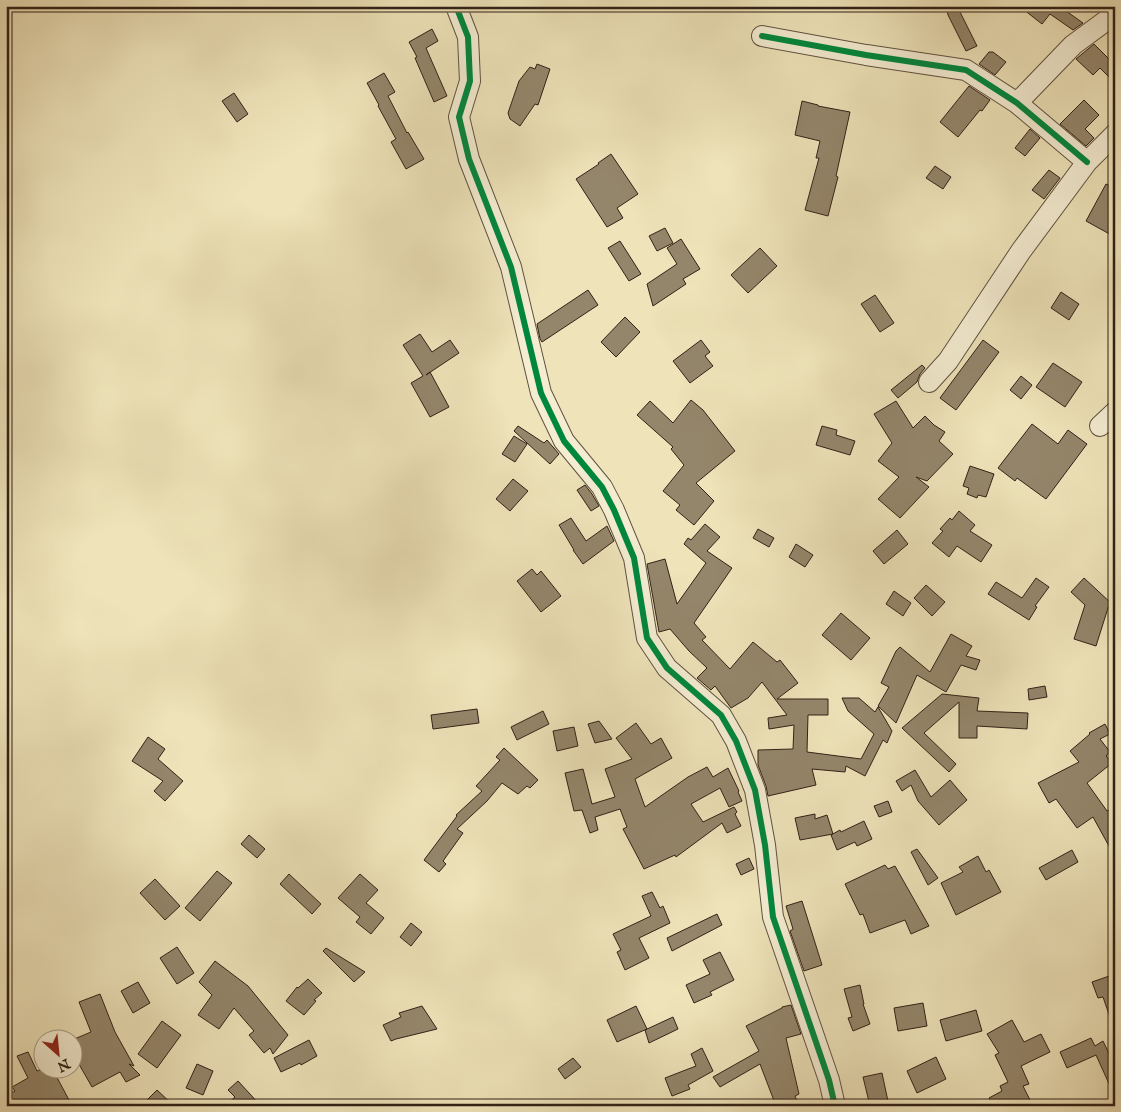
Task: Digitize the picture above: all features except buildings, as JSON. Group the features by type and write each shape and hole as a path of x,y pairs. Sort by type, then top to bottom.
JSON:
{"street":[{"path":"456,6 468,37 470,80 459,117 469,159 511,267 541,393 564,441 602,487 621,526 634,558 647,638 667,668 721,715 736,741 755,790 765,845 773,917 829,1080 835,1106"},
{"path":"1018,103 1073,45 1115,14"},
{"path":"762,36 966,70 1018,103 1087,162"},
{"path":"929,382 948,361 1020,251 1087,162 1115,134"},
{"path":"1100,426 1115,412"}],"cycle path":[{"path":"456,6 468,37 470,81 459,117 469,159 511,267 541,393 564,441 602,487 614,510 634,558 647,638 667,668 721,715 736,741 755,790 765,845 773,917 829,1080 835,1106"},
{"path":"762,36 866,55 966,70 1017,103 1087,162"}]}
